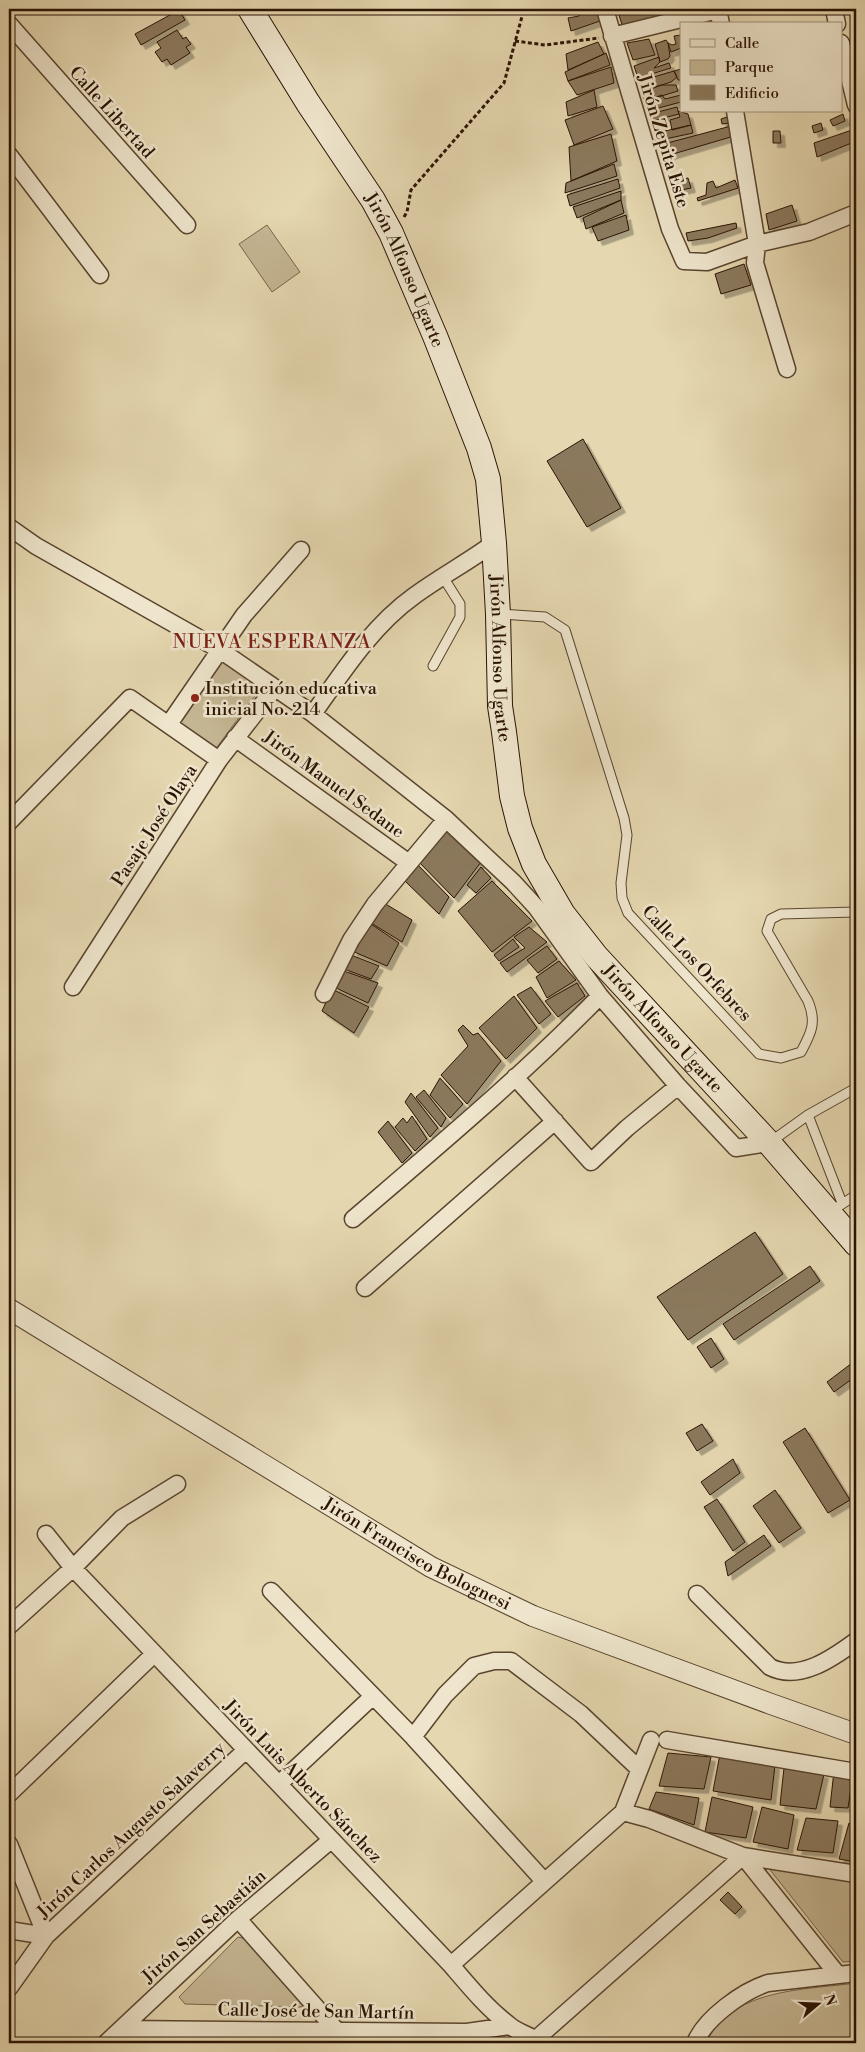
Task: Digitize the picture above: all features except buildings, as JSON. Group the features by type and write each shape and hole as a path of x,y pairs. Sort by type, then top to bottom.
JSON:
{"main road":[{"name":"Jirón Alfonso Ugarte","path":"250,9 308,104 373,200 391,234 435,336 479,448 488,479 494,543 500,706 512,796 520,828 534,864 589,963 835,1208 856,1244"}],"street":[{"name":"Jirón Zepita Este","path":"605,9 670,229 684,261 707,262 758,244"},
{"path":"834,9 837,22"},
{"path":"612,36 720,13"},
{"name":"Calle Libertad","path":"9,24 187,225"},
{"path":"842,47 856,105"},
{"path":"735,112 758,244 755,263 787,369"},
{"path":"9,155 100,276"},
{"path":"758,244 809,232 856,213"},
{"path":"9,527 36,546 220,650 274,689 313,714 446,819 513,882 589,963 600,996 678,1086 736,1148 769,1143"},
{"path":"313,714 353,657 413,596 494,543"},
{"path":"169,724 244,615 301,550"},
{"name":"Pasaje José Olaya","path":"73,987 219,760 274,689"},
{"path":"9,822 130,698 219,760"},
{"name":"Jirón Manuel Sedane","path":"235,738 409,863"},
{"path":"324,994 351,940 370,911 387,887 446,819"},
{"path":"353,1219 459,1128 573,1024 600,996"},
{"path":"515,1077 591,1162 627,1128 678,1086"},
{"path":"364,1288 554,1120"},
{"name":"Jirón Francisco Bolognesi","path":"9,1309 431,1568 533,1616 856,1734"},
{"path":"9,1626 73,1568 122,1518 177,1484"},
{"name":"Jirón Luis Alberto Sánchez","path":"46,1534 73,1568 451,1965 478,1998 509,2026 539,2041"},
{"path":"271,1591 372,1697 413,1737 544,1881"},
{"path":"697,1594 770,1667 779,1672 794,1673 833,1658 856,1641"},
{"path":"9,1794 154,1654"},
{"path":"413,1737 445,1695 474,1666 494,1661 511,1661 582,1714 638,1768"},
{"path":"279,1784 372,1697"},
{"path":"451,1965 623,1812 638,1768 659,1740 856,1772"},
{"name":"Jirón Carlos Augusto Salaverry","path":"9,1988 46,1936 246,1750"},
{"path":"623,1812 648,1819 743,1856 856,1874"},
{"name":"Jirón San Sebastián","path":"106,2043 238,1919 331,1840"},
{"path":"9,1844 46,1936"},
{"path":"743,1856 838,1975"},
{"path":"539,2041 743,1856"},
{"path":"238,1919 338,2032"},
{"path":"9,1930 46,1936"},
{"path":"695,2043 699,2033 729,2004 755,1987 768,1983 856,1973"},
{"name":"Calle José de San Martín","path":"121,2029 338,2032 361,2038 467,2032 509,2026"}],"lane":[{"path":"433,666 460,617 460,604 443,577"},
{"name":"Calle Los Orfebres","path":"498,614 545,617 564,630 624,818 627,835 621,883 622,898 628,912 759,1054 781,1058 801,1052 812,1031 813,1014 808,1001 767,932 771,919 781,914 856,912"},
{"path":"769,1143 808,1115 856,1088"},
{"path":"808,1115 835,1208 856,1195"}],"path":[{"path":"391,234 407,212 411,190 504,83 524,9"},
{"path":"515,40 545,45 612,36"}],"green space":[{"path":"267,225 300,272 272,292 239,244"},
{"path":"222,658 261,688 214,751 175,721"},
{"path":"767,1866 856,1881 856,1961 843,1962"},
{"path":"238,1937 247,1939 306,1999 302,2007 185,2004 179,1997"},
{"path":"856,1983 856,2043 706,2043 718,2025 733,2011 751,2002 771,1995 793,1991"}],"place":[{"name":"Institución educativa inicial No. 214","path":"195,698"}],"district":[{"name":"NUEVA ESPERANZA","path":"272,641"}]}
